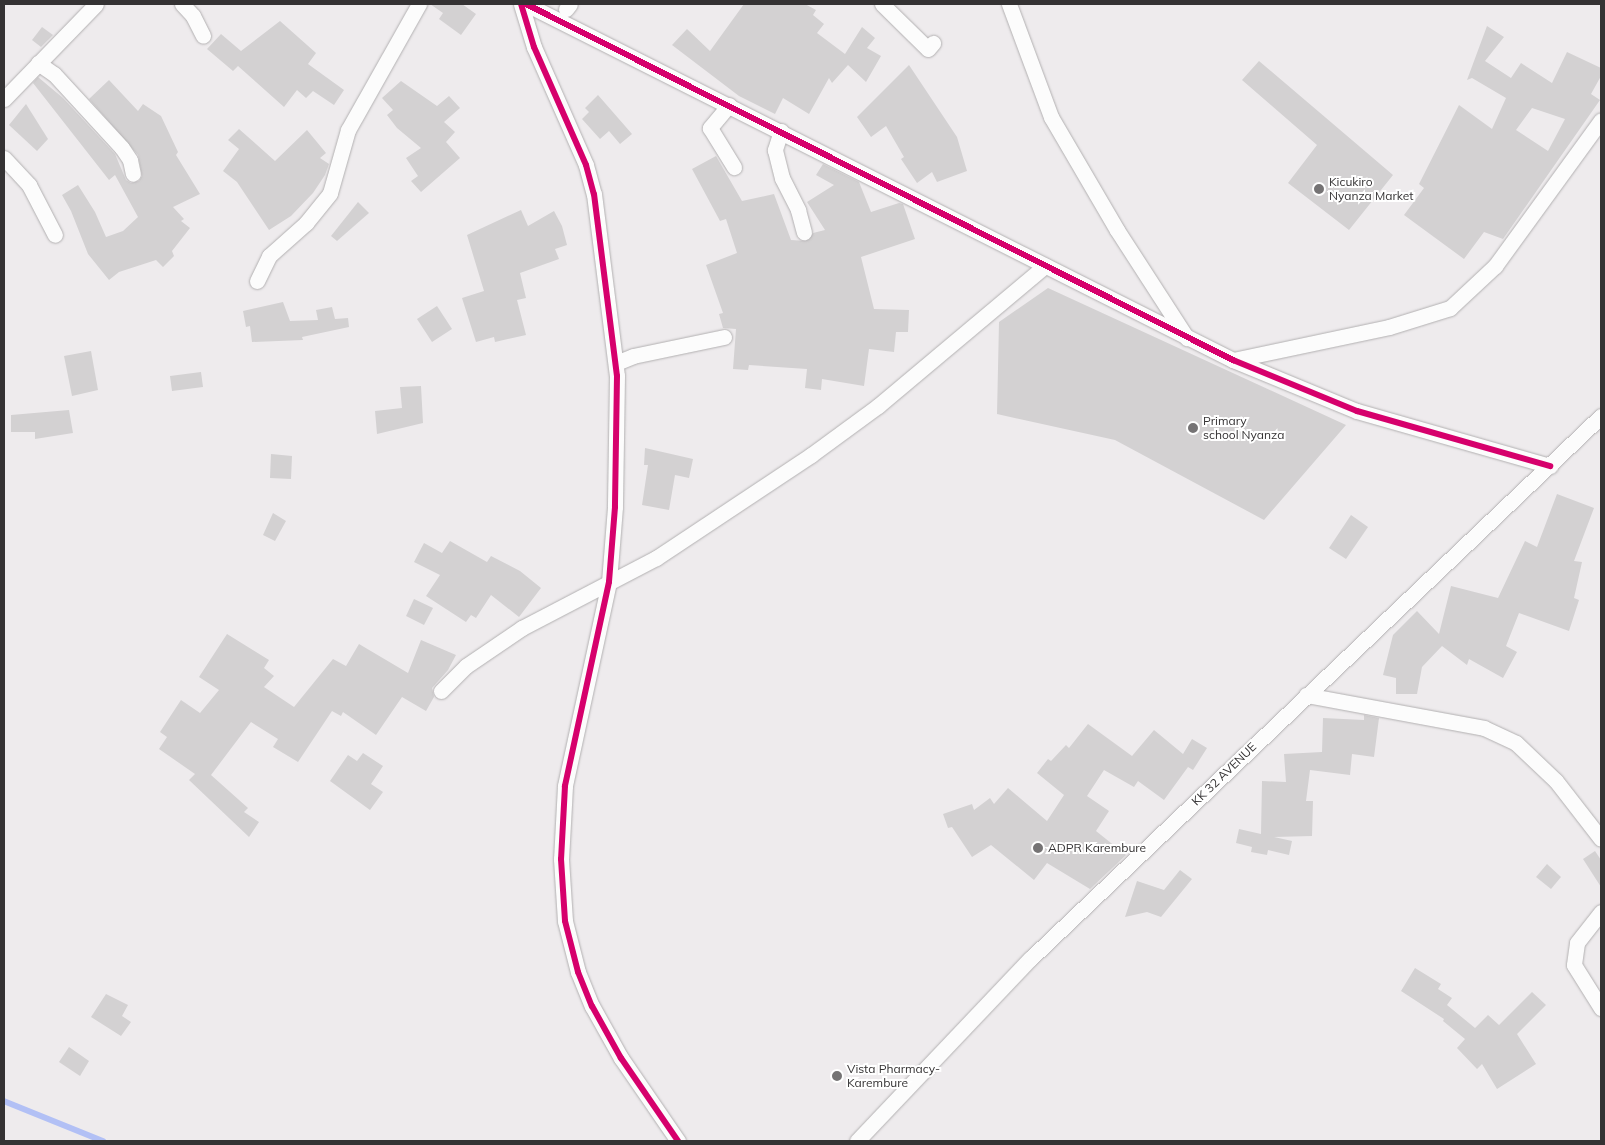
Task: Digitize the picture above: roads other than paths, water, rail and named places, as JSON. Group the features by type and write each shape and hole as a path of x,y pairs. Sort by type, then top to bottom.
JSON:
{"street":[{"path":"4,99 96,4"},
{"path":"182,4 193,16 203,36"},
{"path":"257,281 269,256 306,223 330,193 348,130 419,4"},
{"path":"521,4 534,47 589,175 616,364 615,507 609,582 565,786 561,859 565,921 578,972 592,1006 626,1066 678,1141"},
{"path":"526,4 730,105 1188,339 1233,360 1357,411 1550,466"},
{"path":"882,4 928,49 933,43"},
{"path":"1009,4 1051,117 1116,230 1188,339"},
{"path":"38,63 54,74 122,148 130,160 134,174"},
{"path":"730,105 710,128 734,166"},
{"path":"1233,360 1398,325 1434,315 1456,304 1495,266 1601,120"},
{"path":"781,131 775,150 782,178 798,210 804,232"},
{"path":"4,158 29,185 55,235"},
{"path":"442,691 466,666 514,633 656,558 818,450 878,406 1045,266"},
{"path":"616,364 633,356 724,338"},
{"name":"KK 32 AVENUE","path":"857,1141 1023,966 1601,416"},
{"path":"1306,695 1484,728 1516,743 1556,781 1601,839"},
{"path":"1601,912 1577,943 1574,965 1601,1008"}],"waterway":[{"path":"4,1101 103,1141"}],"place":[{"name":"Kicukiro Nyanza Market","path":"1319,189"},
{"name":"Primary school Nyanza","path":"1193,428"},
{"name":"ADPR Karembure","path":"1038,848"},
{"name":"Vista Pharmacy- Karembure","path":"837,1076"}]}
